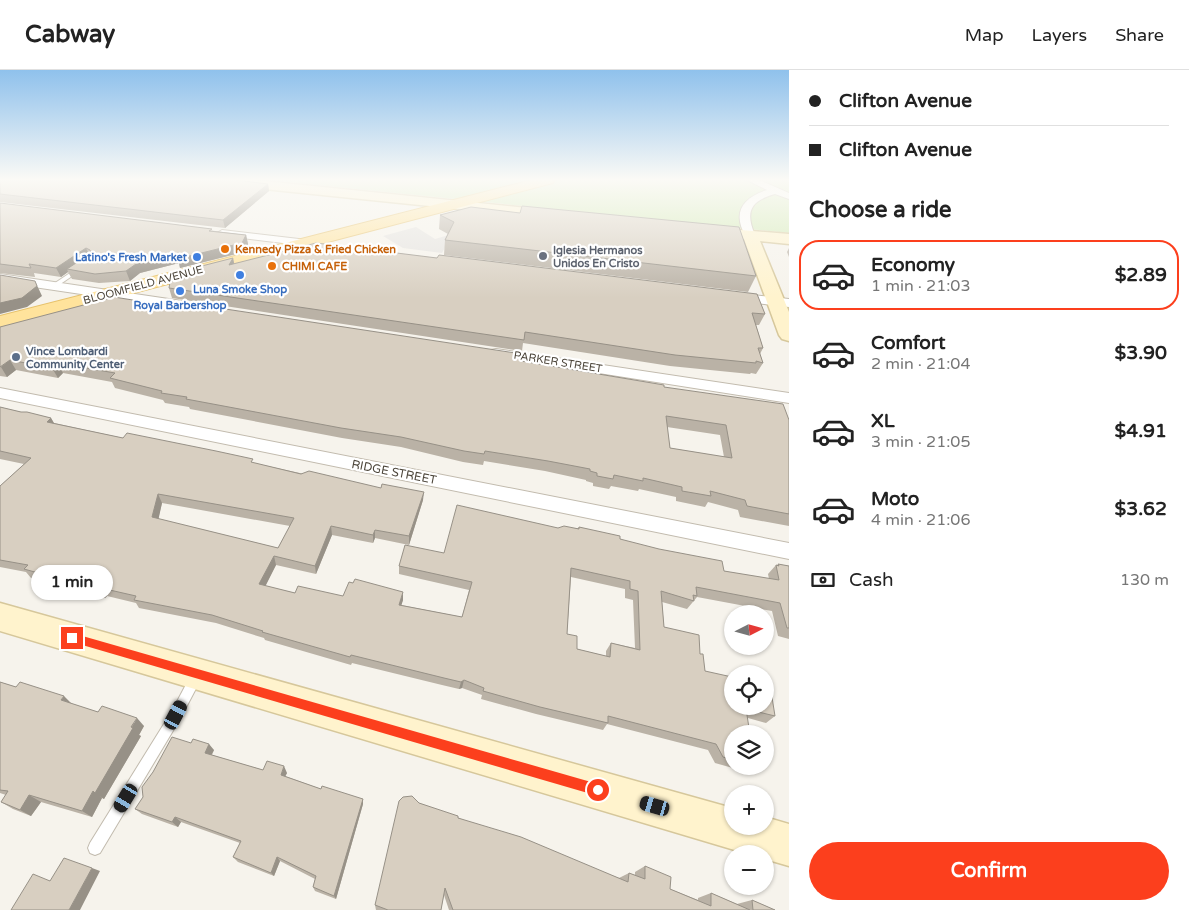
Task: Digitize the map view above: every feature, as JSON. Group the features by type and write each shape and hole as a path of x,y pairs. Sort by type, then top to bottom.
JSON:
{"main road":[{"name":"BLOOMFIELD AVENUE","path":"0,322 398,219"}],"street":[{"path":"744,219 782,302 789,335"},
{"path":"696,230 789,239"},
{"path":"207,231 335,247"},
{"path":"0,278 203,308"},
{"path":"719,294 782,302"},
{"name":"PARKER STREET","path":"486,351 789,398"},
{"name":"RIDGE STREET","path":"0,393 789,551"},
{"path":"0,617 789,845"}],"lane":[{"path":"54,286 82,267"},
{"path":"95,848 176,715 197,674"}],"green space":[{"path":"653,219 789,219 789,233"}],"shaded area":[{"path":"416,227 435,239 452,234 442,253 403,248 383,236"}],"building":[{"path":"0,219 132,219 246,235 242,243 177,259 179,253 136,264 126,271 95,274 67,269 91,253 86,248 56,268 29,264 31,268 0,264"},
{"path":"448,219 658,219 739,227 756,276 445,240 454,222"},
{"path":"316,243 437,258 439,255 757,294 765,314 752,313 763,348 758,348 763,363 675,355 525,332 524,340 169,288 170,282 191,277 190,269 233,258 229,265"},
{"path":"0,275 35,281 37,286 22,298 0,303"},
{"path":"114,297 164,305 166,300 522,354 521,361 664,385 664,387 783,404 789,420 789,514 747,506 745,500 710,491 711,496 682,491 682,487 643,478 643,481 614,475 613,479 597,476 597,473 590,471 590,469 548,461 485,451 484,454 464,451 401,437 341,428 186,399 187,397 161,393 162,391 110,378 115,373 57,363 52,368 10,360 0,367 0,327","holes":["666,416 726,425 732,458 670,448"]},
{"path":"0,407 51,418 47,422 123,438 127,433 216,451 253,459 251,462 301,474 309,471 381,488 382,484 424,492 409,536 375,530 373,535 331,526 315,566 274,556 259,584 295,593 298,586 343,596 349,582 353,583 355,579 403,592 399,605 462,617 472,582 399,566 405,545 444,553 457,505 558,528 564,526 579,529 579,527 620,536 620,539 659,549 722,561 724,571 779,580 776,565 789,566 789,628 787,628 780,603 696,587 697,596 693,595 694,601 661,591 664,627 699,635 700,654 703,654 705,671 724,675 724,715 747,715 749,725 724,725 724,757 716,744 608,716 608,723 540,707 483,691 484,688 464,680 461,682 351,655 350,657 262,632 212,615 134,600 136,596 101,588 99,590 24,569 28,565 0,560 0,486 31,458 0,451","holes":["158,494 294,518 278,548 152,517","571,568 630,581 630,589 638,591 640,650 611,643 610,657 577,649 577,636 567,634"]},
{"path":"0,682 16,687 20,682 64,696 61,700 98,712 102,706 137,718 95,793 93,791 82,811 29,795 20,810 1,802 8,791 0,790"},
{"path":"172,737 191,743 193,739 209,744 205,753 263,770 267,761 284,766 281,775 321,789 322,786 363,799 334,896 313,887 316,876 277,857 271,873 233,857 241,841 175,817 172,822 135,809 143,797 142,787 153,772"},
{"path":"412,796 419,803 458,816 458,818 521,837 628,882 629,873 645,879 645,866 671,877 670,889 711,906 711,893 750,910 453,910 445,888 441,910 388,910 375,905 399,801 403,797"},
{"path":"64,858 92,868 69,910 11,910 33,874 50,881"},
{"path":"752,900 775,910 753,910"}],"place":[{"name":"Kennedy Pizza & Fried Chicken","path":"225,249"},
{"name":"Iglesia Hermanos Unidos En Cristo","path":"543,256"},
{"name":"Latino's Fresh Market","path":"197,257"},
{"name":"CHIMI CAFE","path":"272,266"},
{"name":"Luna Smoke Shop","path":"240,275"},
{"name":"Royal Barbershop","path":"180,291"},
{"name":"Vince Lombardi Community Center","path":"16,357"}],"route":[{"path":"72,638 598,790"}]}
